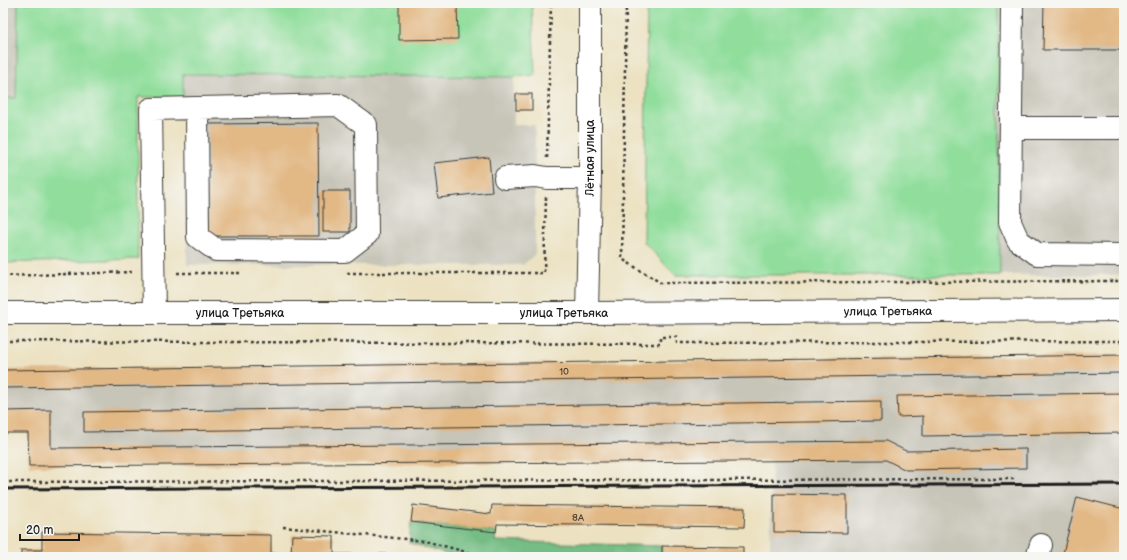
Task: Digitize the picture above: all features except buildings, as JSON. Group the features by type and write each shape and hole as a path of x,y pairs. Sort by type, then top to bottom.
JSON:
{"street":[{"name":"Лётная улица","path":"587,313 590,178 590,3"},
{"path":"1012,3 1010,222 1018,240 1037,254 1124,255"},
{"path":"154,313 151,109 197,108 338,105 366,125 367,234 345,252 216,250 198,237 197,108"},
{"path":"1011,128 1124,128"},
{"path":"505,178 535,176 547,178 590,178"},
{"name":"улица Третьяка","path":"3,313 587,313 1124,310"}],"path":[{"path":"341,273 544,273 552,3"},
{"path":"626,3 622,259 661,283 1124,281"},
{"path":"3,276 135,272"},
{"path":"177,273 247,273"},
{"path":"3,341 660,344 660,337 676,338 677,343 1124,341"},
{"path":"3,482 1016,479"},
{"path":"282,527 425,541 485,557"}],"shaded area":[{"path":"3,3 18,3 16,98 3,98"},
{"path":"998,3 1124,3 1124,275 1000,275"},
{"path":"183,74 514,77 514,125 535,125 535,254 523,265 187,265"},
{"path":"1124,355 1124,557 770,557 772,460 29,466 28,433 3,433 3,370"}],"green space":[{"path":"18,3 532,3 535,75 514,77 183,74 183,97 138,97 138,259 3,263 3,98 16,98"},
{"path":"647,3 998,3 1000,275 675,275 644,242"},
{"path":"411,522 496,532 495,541 662,546 662,557 457,557 409,543"}],"railway":[{"path":"3,489 1124,484"}]}
